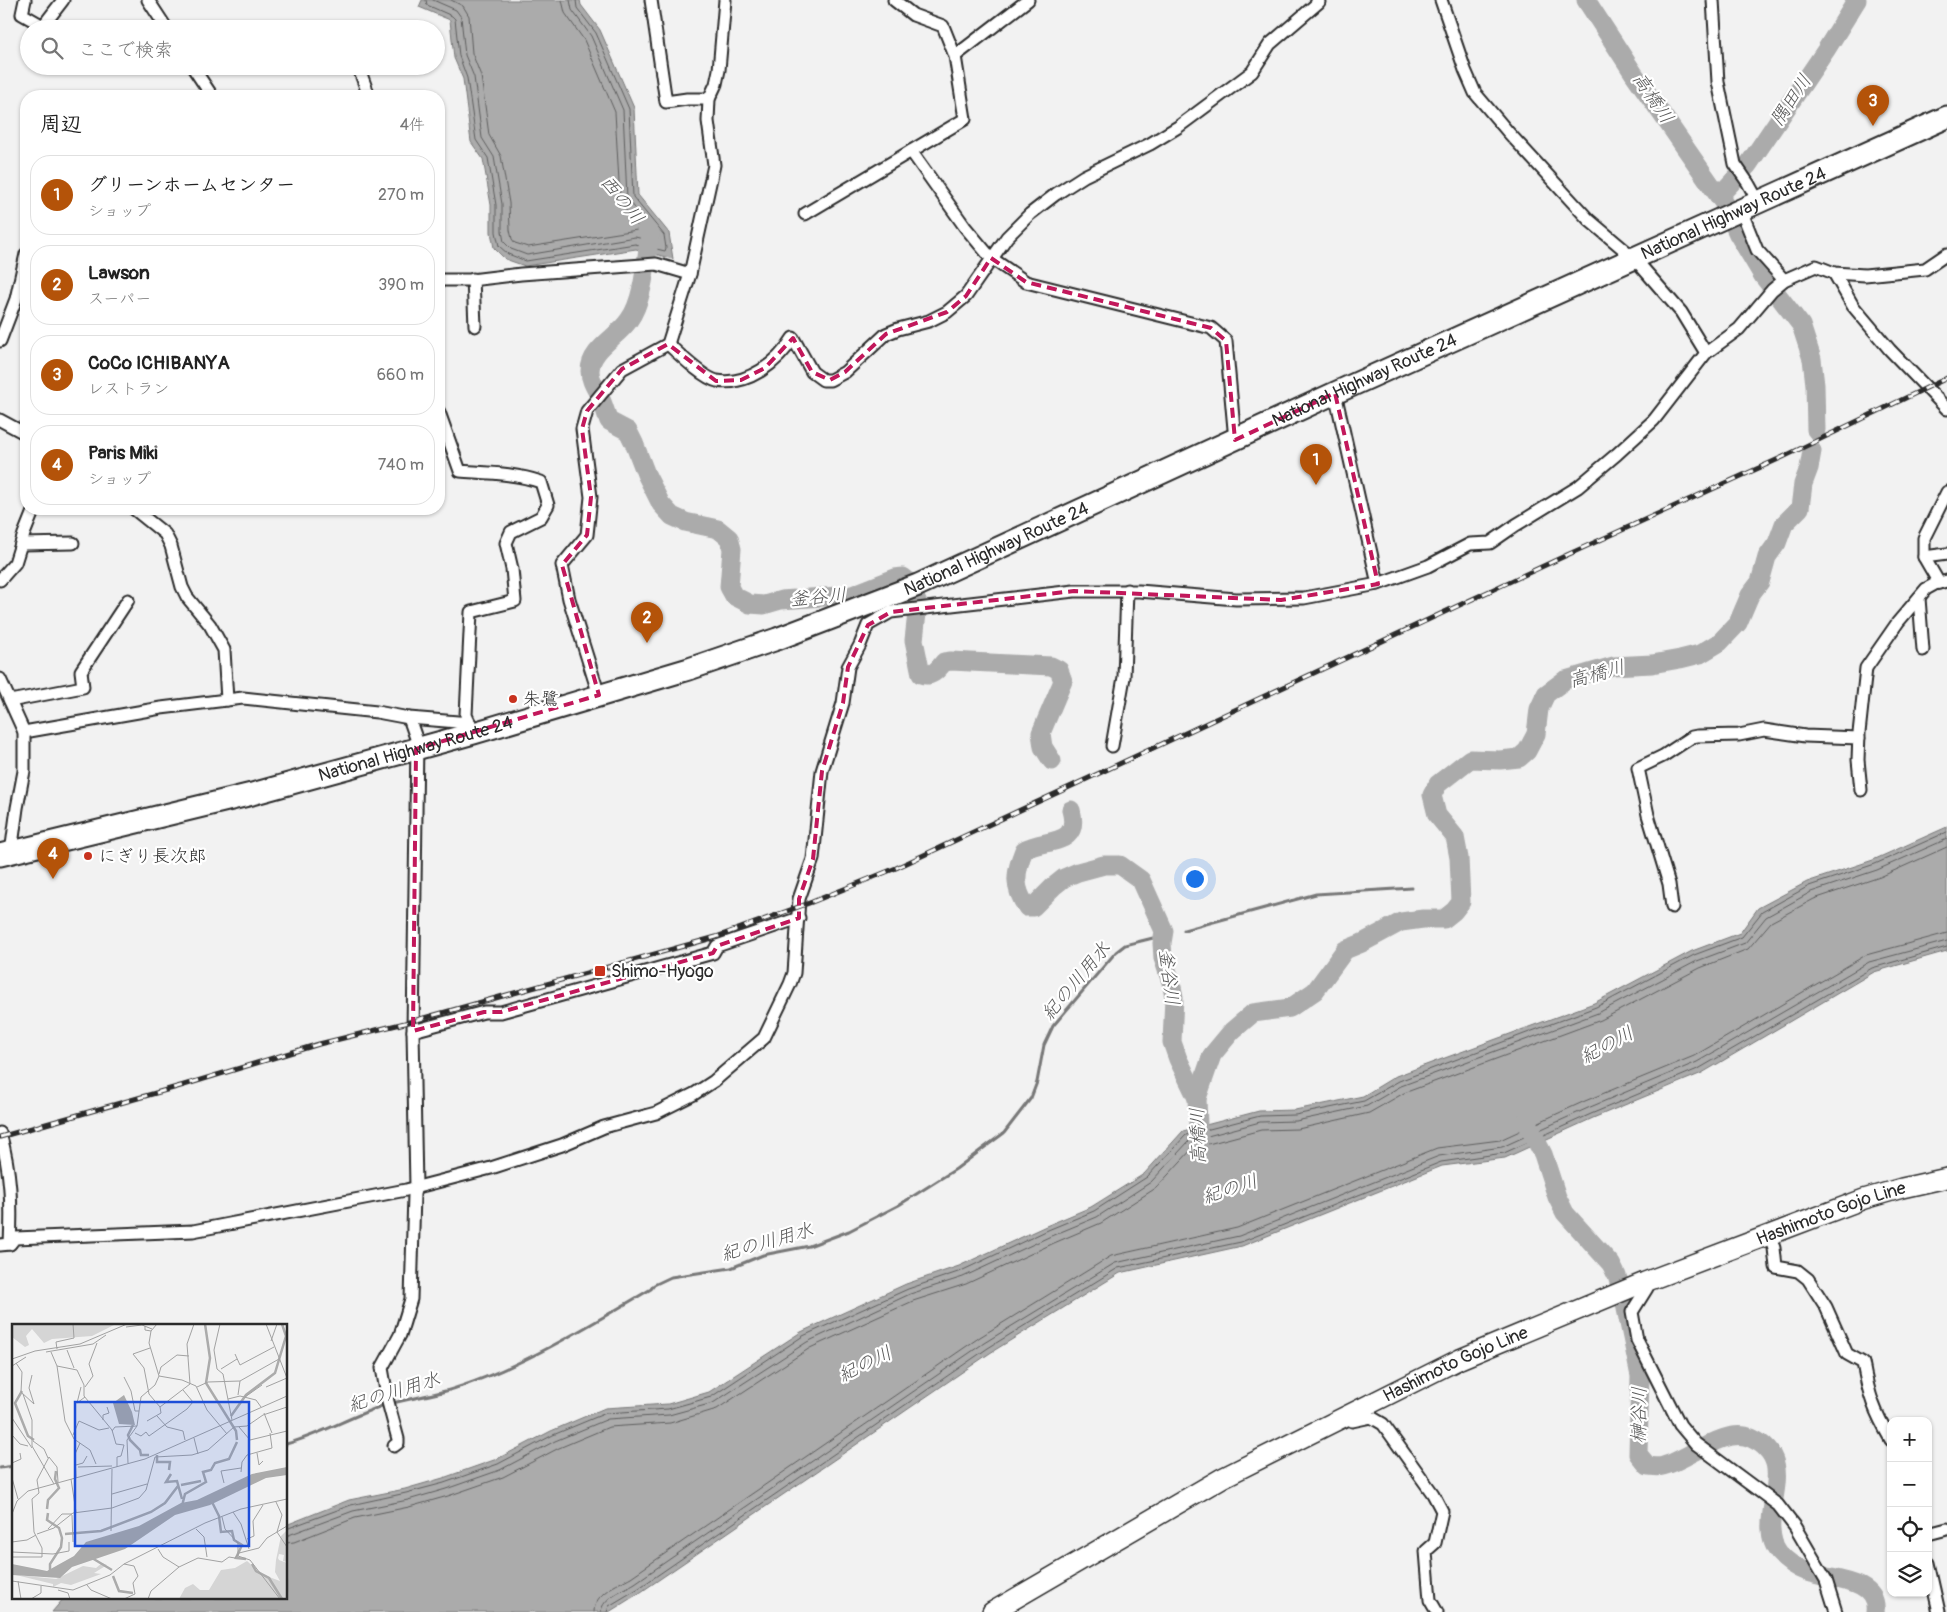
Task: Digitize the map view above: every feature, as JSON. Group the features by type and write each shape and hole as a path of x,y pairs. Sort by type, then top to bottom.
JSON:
{"highway":[{"name":"National Highway Route 24","path":"6,854 252,794 416,749 472,728 599,695 688,669 778,639 910,588 1335,393 1947,117"}],"main road":[{"name":"Hashimoto Gojo Line","path":"992,1612 1222,1478 1460,1359 1630,1288 1864,1199 1947,1178"}],"street":[{"path":"25,0 22,14 32,20"},
{"path":"48,20 63,0"},
{"path":"148,0 161,20"},
{"path":"651,0 666,102 709,98"},
{"path":"599,695 569,598 562,565 586,535 591,497 582,429 586,411 622,368 668,344 690,274 714,165 708,121 709,98 716,84 719,70 725,0"},
{"path":"805,214 965,119 954,56 943,26 913,15 894,0"},
{"path":"954,56 1028,0"},
{"path":"668,344 698,370 716,381 741,380 765,368 788,346 793,338 812,372 823,380 830,380 845,372 886,334 929,321 947,312 966,296 1007,237 1030,214 1084,176 1150,144 1178,127 1252,72 1270,44 1319,2 1317,0"},
{"path":"1441,0 1465,70 1476,93 1508,132 1589,220 1634,258 1681,312 1706,354"},
{"path":"1712,0 1718,82 1735,164 1748,183 1749,206 1757,250 1784,280"},
{"path":"198,75 208,90"},
{"path":"361,75 367,90"},
{"path":"911,151 965,227 991,258 1026,282 1211,328 1226,342 1235,440"},
{"path":"5,1244 15,1238 193,1231 398,1192 491,1168 562,1145 604,1127 656,1112 694,1094 714,1081 764,1038 777,1014 794,973 799,899 813,859 822,771 843,703 848,667 860,645 868,624 891,612 1074,591 1127,590 1236,599 1280,600 1304,598 1378,584 1428,566 1470,544 1490,543 1516,524 1578,487 1654,420 1706,354 1739,329 1764,298 1784,280 1816,266 1834,273 1865,275 1924,269 1947,254"},
{"path":"445,280 656,264 690,274"},
{"path":"1834,273 1853,306 1890,350 1947,409"},
{"path":"473,279 475,326"},
{"path":"0,341 16,299 20,281"},
{"path":"1335,393 1378,584"},
{"path":"0,420 20,431"},
{"path":"445,429 460,471 526,477 541,482 548,505 541,517 511,532 506,542 512,569 515,601 471,612 466,715 472,728"},
{"path":"1861,790 1858,760 1866,668 1898,622 1926,589 1943,582 1924,557 1924,538 1947,492"},
{"path":"0,580 15,563 32,515"},
{"path":"141,515 165,534 174,554 182,587 187,597 210,625 224,650 227,700"},
{"path":"21,544 73,543"},
{"path":"1924,557 1947,554"},
{"path":"1112,746 1124,677 1127,590"},
{"path":"1919,598 1923,650"},
{"path":"10,701 83,687 81,671 128,600"},
{"path":"0,679 24,732 24,771 6,854"},
{"path":"24,732 161,708 243,698 377,712 472,728"},
{"path":"394,1446 398,1443 398,1439 388,1405 382,1368 400,1335 411,1299 414,1194 416,1187 413,1031 417,741 409,718"},
{"path":"1672,907 1668,884 1648,815 1638,768 1663,756 1692,737 1705,735 1738,735 1764,730 1805,736 1859,738"},
{"path":"413,1031 484,1012 502,1012 713,953 717,946 799,918"},
{"path":"0,1133 9,1172 12,1202 5,1244"},
{"path":"1770,1236 1774,1248 1776,1267 1798,1271 1808,1279 1826,1307 1847,1354 1863,1363 1869,1395 1878,1418 1887,1433"},
{"path":"1630,1288 1647,1288 1632,1312 1636,1340 1680,1425 1696,1444 1778,1505 1795,1527 1826,1580 1836,1612"},
{"path":"1345,1416 1352,1422 1371,1417 1382,1424 1433,1494 1442,1511 1435,1543 1426,1551 1430,1600 1437,1612"},
{"path":"1932,1533 1947,1529"},
{"path":"1932,1581 1939,1612"}],"highlighted area":[{"path":"991,258 1026,282 1211,328 1226,341 1235,440 1335,393 1378,584 1281,600 1074,591 891,612 868,625 848,667 843,703 822,771 813,859 799,899 799,918 717,946 713,953 501,1012 484,1012 413,1031 416,749 599,695 562,565 587,535 591,497 582,429 587,411 622,369 668,344 716,381 741,380 765,368 793,338 812,372 830,380 845,372 886,334 947,312 966,296"}],"water":[{"name":"西の川","path":"422,0 580,0 581,5 600,30 634,108 638,195 669,233 673,259 636,249 525,266 505,259 494,248 491,232 491,205 483,159 471,142 463,79 454,58 450,20 419,7"},
{"name":"紀の川","path":"1947,827 1947,951 1874,972 1702,1073 1593,1118 1505,1158 1442,1166 1242,1246 1120,1273 990,1353 609,1612 52,1612 62,1600 288,1600 288,1524 349,1500 405,1489 497,1459 551,1431 605,1408 668,1404 709,1392 801,1332 906,1284 959,1266 1091,1207 1144,1174 1183,1131 1259,1111 1295,1110 1363,1096 1396,1076 1594,1003 1692,951 1740,933 1758,908 1807,882 1873,860"}],"waterway":[{"path":"1586,0 1634,74 1725,205 1738,234 1763,276 1801,325 1812,359 1815,385 1816,430"},
{"name":"隅田川","path":"1719,196 1748,165 1826,50 1857,0"},
{"name":"釜谷川","path":"646,229 650,234 644,279 638,302 629,320 595,356 591,363 590,375 609,421 628,431 661,504 672,516 685,522 718,529 729,538 732,549 729,587 734,596 750,604 764,605 781,600 852,595 895,578 903,577 908,581 918,604 914,640 921,674 932,674 944,662 951,661 1051,666 1059,670 1063,681 1041,733 1043,747 1052,761"},
{"name":"高橋川","path":"1199,1153 1197,1098 1212,1055 1232,1031 1253,1013 1290,1008 1315,991 1345,950 1401,922 1444,919 1461,902 1459,858 1455,837 1437,815 1432,795 1438,784 1470,759 1500,760 1519,758 1527,751 1536,734 1539,709 1546,694 1565,680 1613,666 1652,664 1680,659 1700,654 1720,642 1738,623 1750,595 1760,582 1767,557 1777,543 1784,524 1800,508 1803,484 1809,468 1812,451"},
{"name":"釜谷川","path":"1071,810 1073,822 1071,830 1066,836 1024,850 1017,873 1019,893 1022,900 1027,907 1033,907 1064,878 1104,865 1120,865 1141,880 1164,931 1162,943 1163,958 1174,997 1172,1042 1197,1098"},
{"name":"紀の川用水","path":"1184,930 1316,894 1412,888"},
{"name":"紀の川用水","path":"288,1443 311,1436 385,1405 453,1389 487,1377 535,1355 651,1289 654,1285 671,1277 731,1268 763,1255 809,1246 849,1231 899,1205 956,1169 1004,1133 1031,1098 1037,1082 1044,1045 1053,1026 1116,952 1125,945 1153,938"},
{"name":"榊谷川","path":"1526,1121 1543,1154 1557,1197 1565,1213 1611,1264 1617,1276 1624,1299 1640,1376 1638,1454 1648,1466 1661,1467 1673,1463 1718,1440 1730,1437 1741,1436 1751,1438 1767,1448 1774,1461 1776,1476 1771,1524 1772,1539 1779,1553 1795,1567 1816,1575 1850,1582 1861,1587 1869,1593 1874,1601 1875,1612"},
{"name":"紀の川用水","path":"0,1468 12,1466"}],"railway":[{"path":"0,1137 184,1085 319,1044 413,1021 716,937 812,902 896,868 1567,555 1783,457 1947,378"}],"place":[{"name":"CoCo ICHIBANYA","path":"1873,126"},
{"name":"グリーンホームセンター","path":"1316,485"},
{"name":"Lawson","path":"647,643"},
{"name":"朱鷺","path":"513,699"},
{"name":"にぎり長次郎","path":"88,856"},
{"name":"Paris Miki","path":"53,879"},
{"name":"Shimo-Hyogo","path":"600,971"}]}
